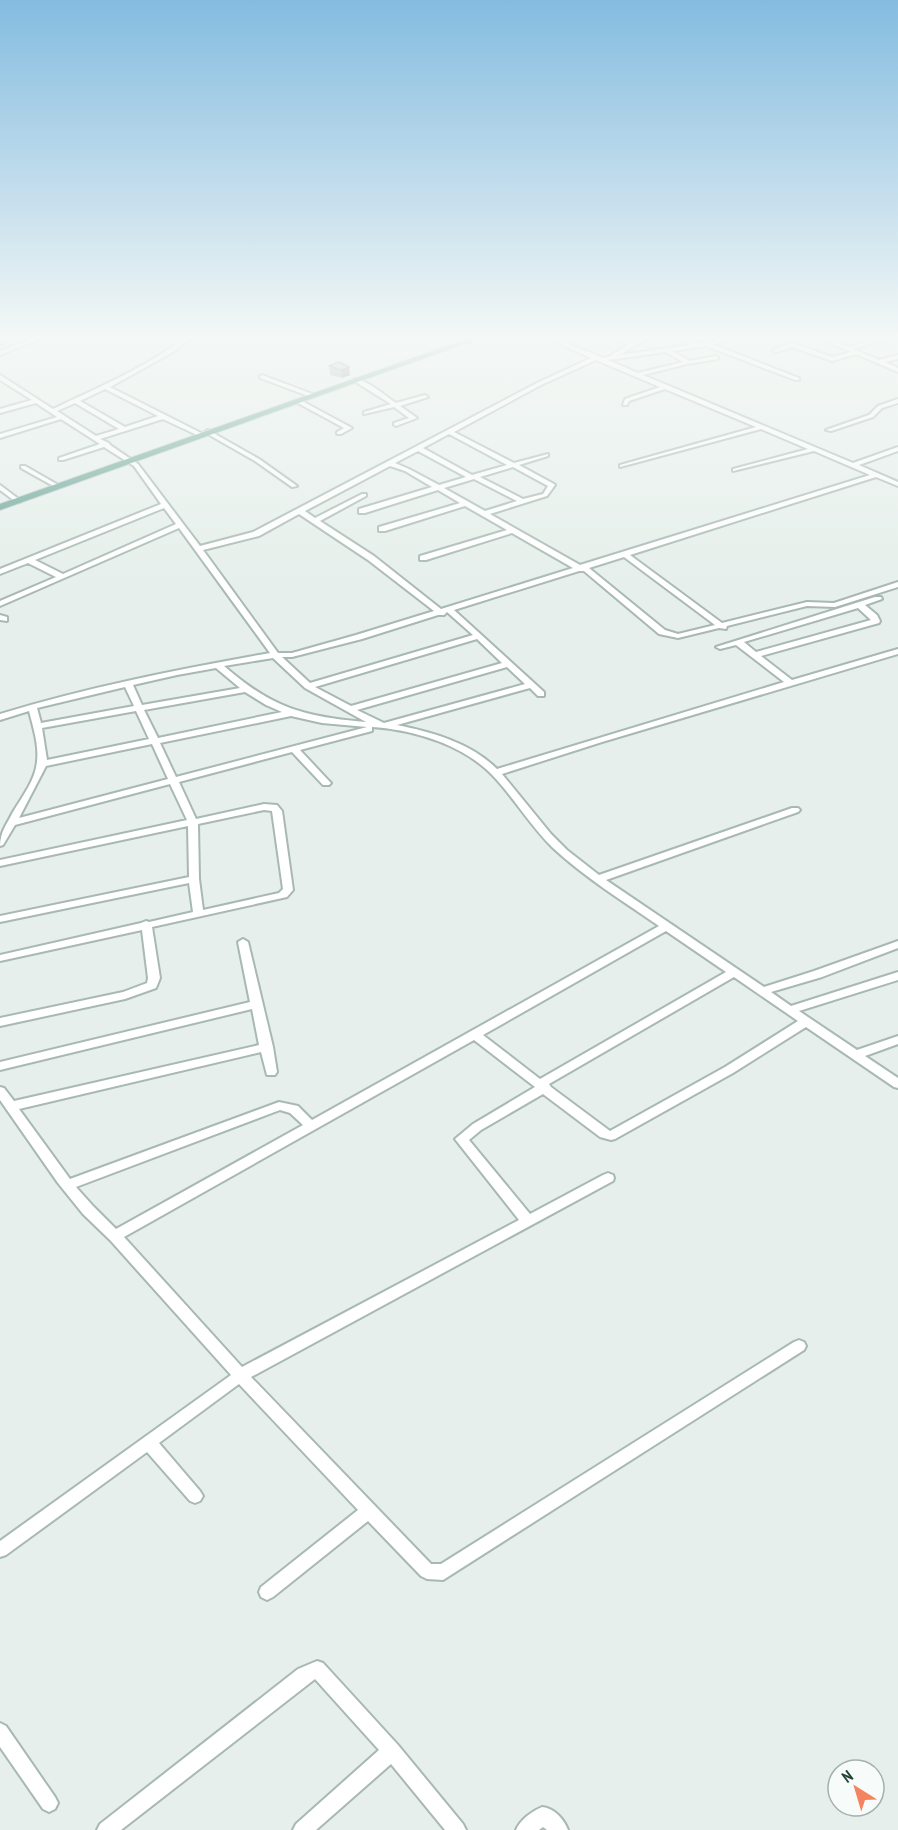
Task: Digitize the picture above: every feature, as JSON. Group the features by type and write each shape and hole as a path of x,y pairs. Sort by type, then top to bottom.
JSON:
{"main road":[{"path":"0,507 243,420"}],"street":[{"path":"0,436 52,420"},
{"path":"69,420 131,460 261,632 275,655 308,686 382,725 449,743 477,757 495,773 551,840 598,879 898,1084"},
{"path":"109,420 124,429"},
{"path":"97,438 151,420"},
{"path":"170,420 257,460 294,486"},
{"path":"335,420 349,428 339,433"},
{"path":"396,424 407,420"},
{"path":"198,549 246,538 392,464 471,420"},
{"path":"746,420 898,484"},
{"path":"829,430 858,420"},
{"path":"622,466 762,427"},
{"path":"449,432 552,485 545,495 483,514"},
{"path":"61,459 107,444"},
{"path":"420,449 523,502"},
{"path":"735,470 815,449"},
{"path":"853,465 898,449"},
{"path":"362,511 546,455"},
{"path":"392,464 583,569 662,632 684,636 807,604 829,606 897,586"},
{"path":"23,467 57,486"},
{"path":"0,717 32,707 217,664 275,655 292,655 307,651 583,569 877,475"},
{"path":"0,488 18,501"},
{"path":"315,521 364,495"},
{"path":"381,529 465,504"},
{"path":"0,572 165,505"},
{"path":"300,511 372,558 479,636 541,694"},
{"path":"0,604 181,525"},
{"path":"423,558 512,531"},
{"path":"626,555 723,627"},
{"path":"28,560 63,577"},
{"path":"720,647 878,599"},
{"path":"755,655 876,621 860,605"},
{"path":"308,686 479,636"},
{"path":"738,642 792,683"},
{"path":"495,773 898,651"},
{"path":"217,664 247,689 267,702 292,713 359,725 382,725"},
{"path":"350,710 507,664"},
{"path":"128,684 193,823 194,879 198,912"},
{"path":"13,823 531,685"},
{"path":"37,726 247,689"},
{"path":"0,843 13,823 42,764 32,707"},
{"path":"42,764 292,713"},
{"path":"294,749 326,783"},
{"path":"0,863 264,807 275,807 288,890 283,895 198,912 0,958"},
{"path":"598,879 795,810"},
{"path":"0,919 194,879"},
{"path":"0,1022 125,995 152,985 154,978 146,924"},
{"path":"116,1236 667,926"},
{"path":"243,942 271,1072"},
{"path":"763,991 818,974 898,944"},
{"path":"527,1220 461,1139 543,1086 734,972"},
{"path":"791,1010 898,976"},
{"path":"0,1066 257,1004"},
{"path":"474,1034 604,1134 611,1136 729,1071 807,1021"},
{"path":"856,1055 898,1041"},
{"path":"12,1106 267,1047"},
{"path":"0,1091 67,1185 116,1236 186,1317 368,1511 421,1567 434,1573 442,1572 799,1346"},
{"path":"67,1185 279,1106 294,1109 311,1126"},
{"path":"0,1550 241,1375 608,1178"},
{"path":"149,1443 195,1496"},
{"path":"267,1592 368,1511"},
{"path":"106,1830 304,1675 317,1669 392,1751 457,1830"},
{"path":"0,1732 49,1803"},
{"path":"302,1830 392,1751"},
{"path":"525,1830 542,1816 546,1816 560,1830"}]}
